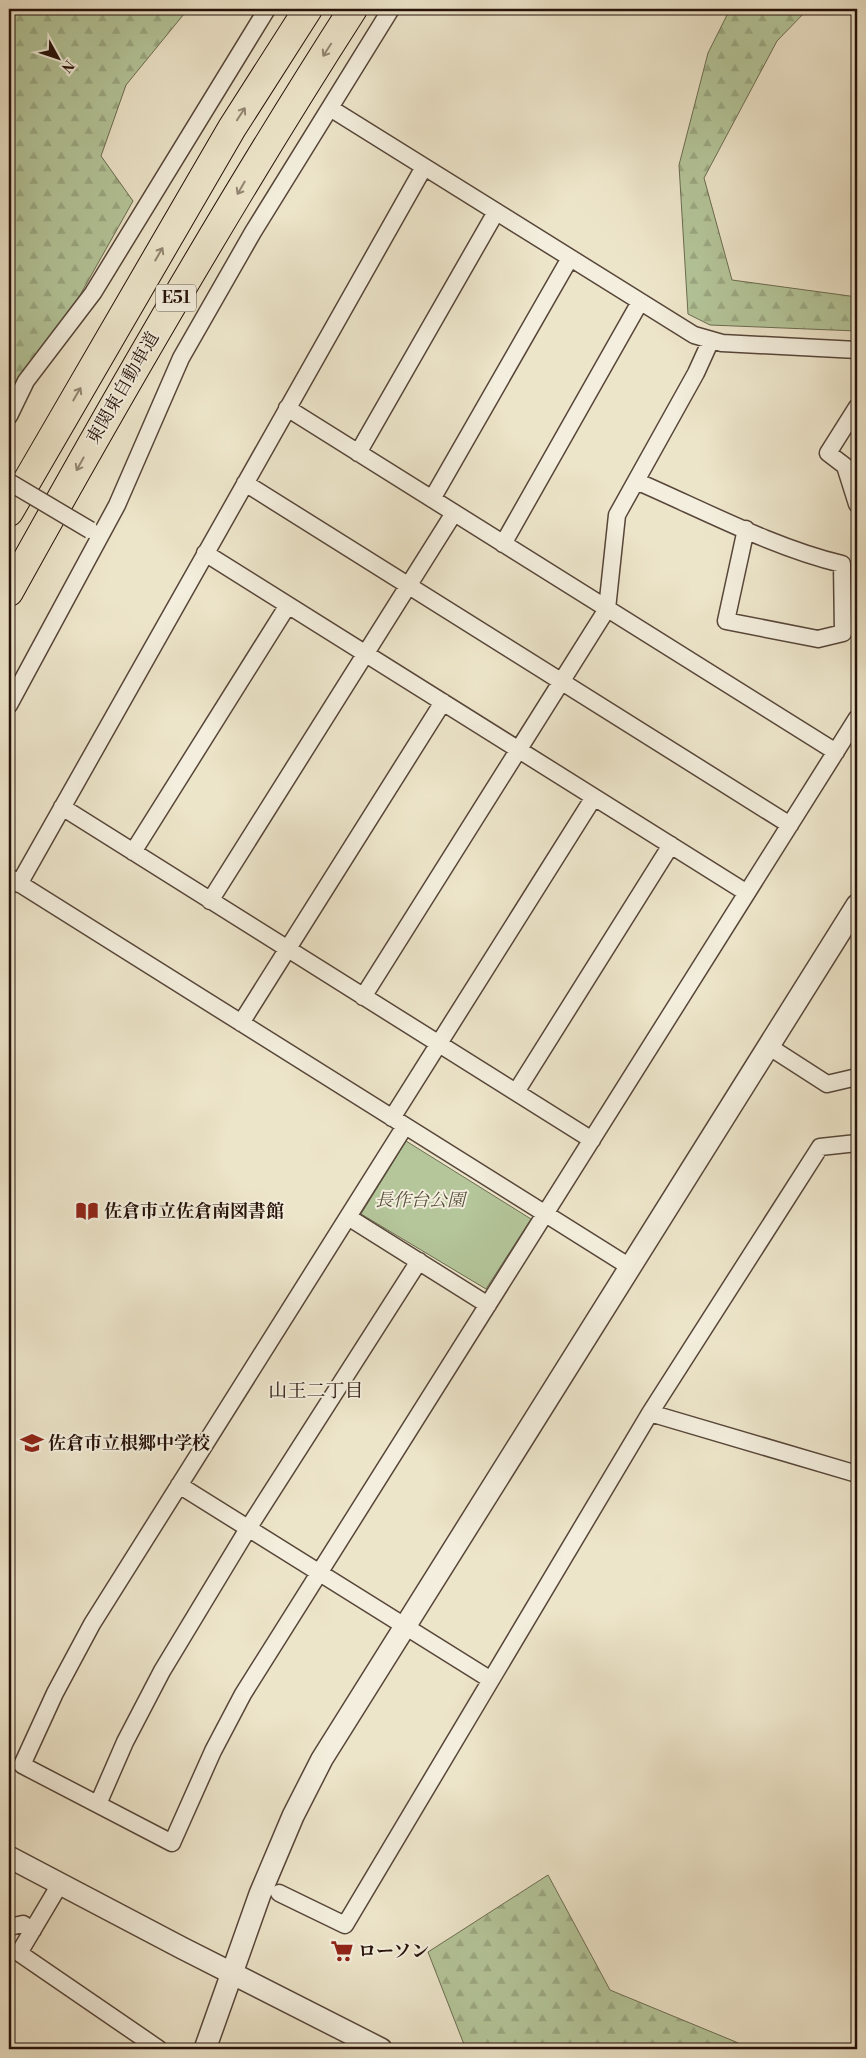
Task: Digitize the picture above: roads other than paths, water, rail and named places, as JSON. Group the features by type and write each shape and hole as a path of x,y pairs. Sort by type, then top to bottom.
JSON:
{"highway":[{"name":"東関東自動車道","path":"9,512 232,128 308,9"},
{"name":"東関東自動車道","path":"9,592 102,424 267,142 353,9"}],"street":[{"path":"9,416 26,381 93,293 267,9"},
{"path":"9,705 95,533 117,504 181,358 253,232 391,9"},
{"path":"330,108 694,335 722,343 857,350"},
{"path":"424,167 62,808 14,880 630,1267"},
{"path":"358,453 496,212"},
{"path":"432,499 570,258"},
{"path":"503,544 640,302"},
{"path":"363,997 607,609 617,515 696,373 711,340"},
{"path":"857,406 828,454 845,466 857,504"},
{"path":"287,408 836,752"},
{"path":"636,481 746,528 810,556 842,564 843,633 818,639 726,621 746,528"},
{"path":"9,482 95,533"},
{"path":"245,483 790,825"},
{"path":"210,901 454,513"},
{"path":"205,553 747,893"},
{"path":"133,852 288,605"},
{"path":"241,1023 443,702"},
{"path":"594,797 439,1044 348,1217 92,1624 56,1693 22,1765 172,1843 213,1751 243,1694 857,718"},
{"path":"62,808 592,1140"},
{"path":"516,1092 671,845"},
{"path":"205,2049 260,1894 294,1816 322,1759 857,905"},
{"path":"768,1046 827,1084 857,1077"},
{"path":"279,1892 345,1925 650,1413 820,1147 857,1143"},
{"path":"348,1217 488,1305"},
{"path":"98,1804 125,1742 162,1671 250,1527 419,1262"},
{"path":"650,1413 857,1474"},
{"path":"179,1485 250,1527 491,1680"},
{"path":"9,1857 232,1974 381,2049"},
{"path":"60,1884 19,1953 159,2049"},
{"path":"9,1927 24,1924 33,1930"}],"place":[{"name":"佐倉市立佐倉南図書館","path":"87,1211"},
{"name":"佐倉市立根郷中学校","path":"32,1443"},
{"name":"ローソン","path":"342,1951"}],"district":[{"name":"山王二丁目","path":"316,1391"}],"park label":[{"name":"長作台公園","path":"420,1200"}]}
